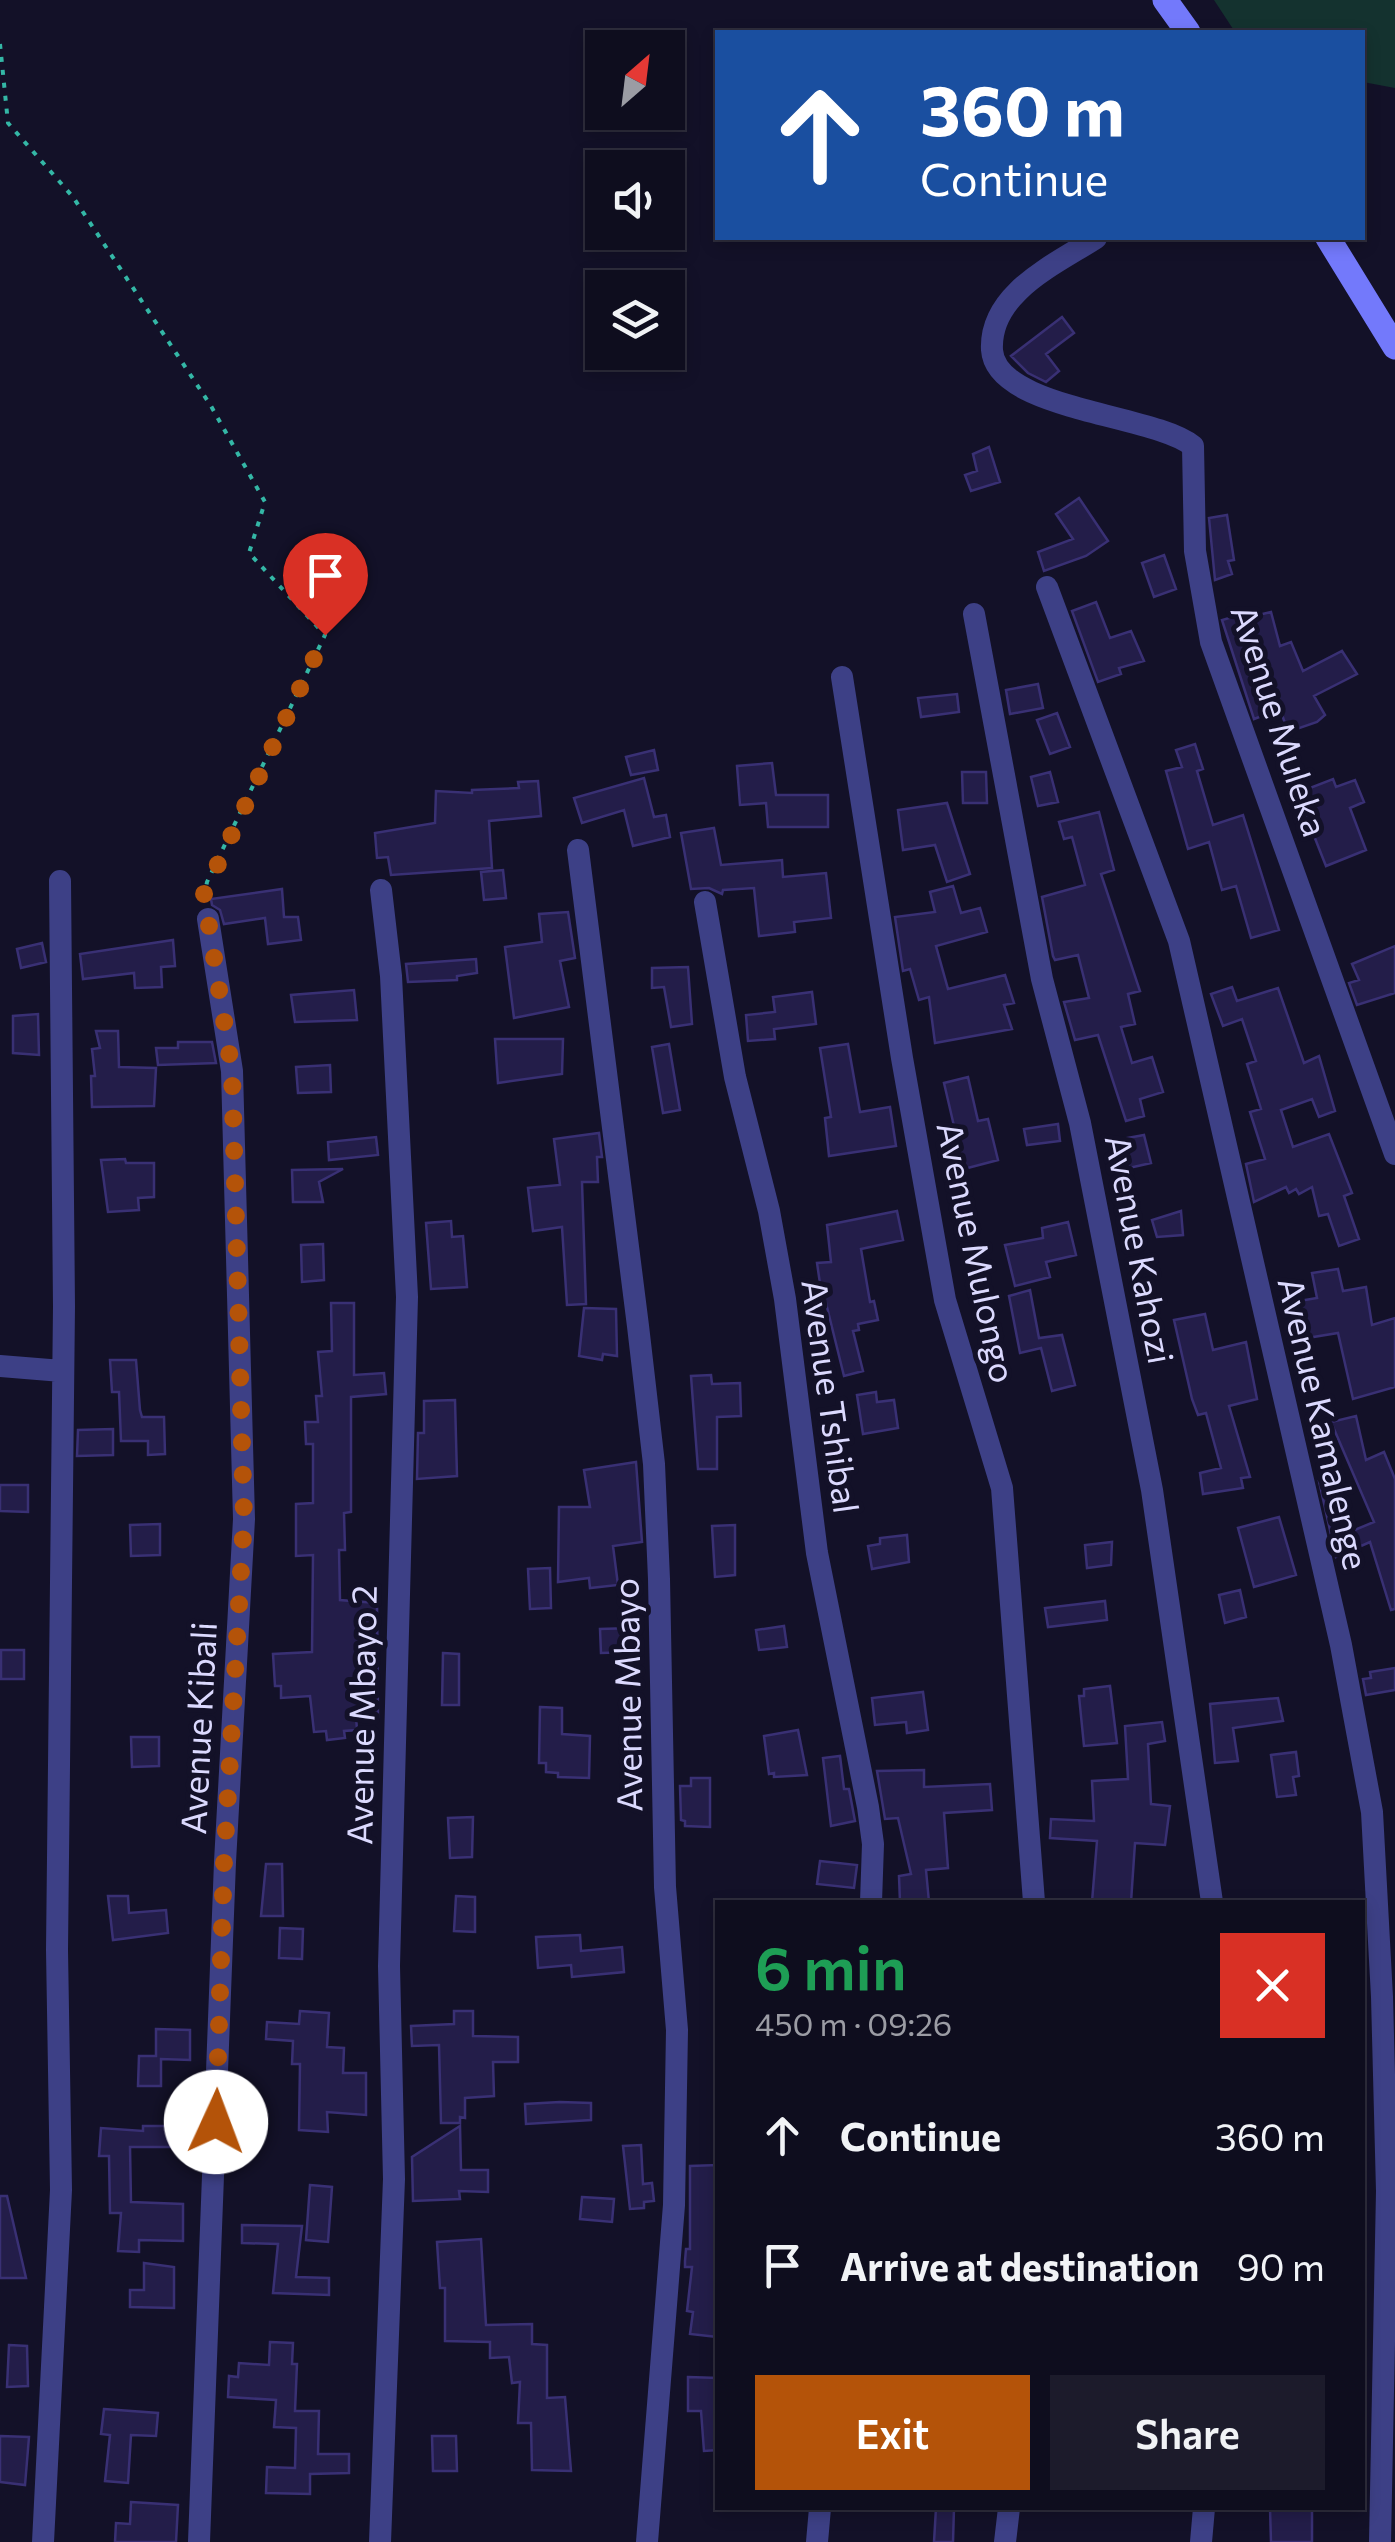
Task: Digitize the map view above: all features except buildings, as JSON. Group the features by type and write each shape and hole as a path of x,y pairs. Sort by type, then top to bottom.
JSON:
{"street":[{"path":"1165,0 1187,30"},
{"name":"Avenue Muleka","path":"1093,240 1033,278 1000,311 992,339 993,357 1020,388 1171,434 1193,446 1195,551 1212,642 1395,1154"},
{"path":"1329,240 1395,346"},
{"name":"Avenue Kamalenge","path":"1046,587 1180,940 1340,1645 1372,1812 1387,2191 1380,2542"},
{"name":"Avenue Kahozi","path":"974,614 1042,979 1084,1142 1152,1490 1212,1900"},
{"name":"Avenue Mulongo","path":"842,677 902,1058 946,1300 1002,1488 1034,1900"},
{"name":"Avenue Mbayo","path":"578,850 641,1346 654,1464 660,1579 665,1887 678,2030 674,2204 647,2542"},
{"path":"43,2542 61,2190 57,1891 62,1371 60,880"},
{"name":"Avenue Mbayo 2","path":"380,2542 394,2179 390,1946 407,1297 391,976 381,890"},
{"name":"Avenue Tshibal","path":"705,902 735,1078 769,1211 785,1299 817,1552 868,1806 873,1844 871,1900"},
{"name":"Avenue Kibali","path":"200,2542 224,1862 244,1519 232,1071 208,919"},
{"path":"0,1366 62,1371"},
{"path":"817,2542 820,2510"},
{"path":"1005,2542 1009,2510"},
{"path":"1201,2542 1204,2510"}],"path":[{"path":"0,44 8,124 73,197 210,406 265,502 248,553 325,635 207,882 204,903 208,919"}],"green space":[{"path":"1214,0 1395,0 1395,88 1365,82 1365,30 1234,30"}],"route":[{"path":"216,2122 224,1862 244,1519 232,1071 204,894 325,635"}]}
